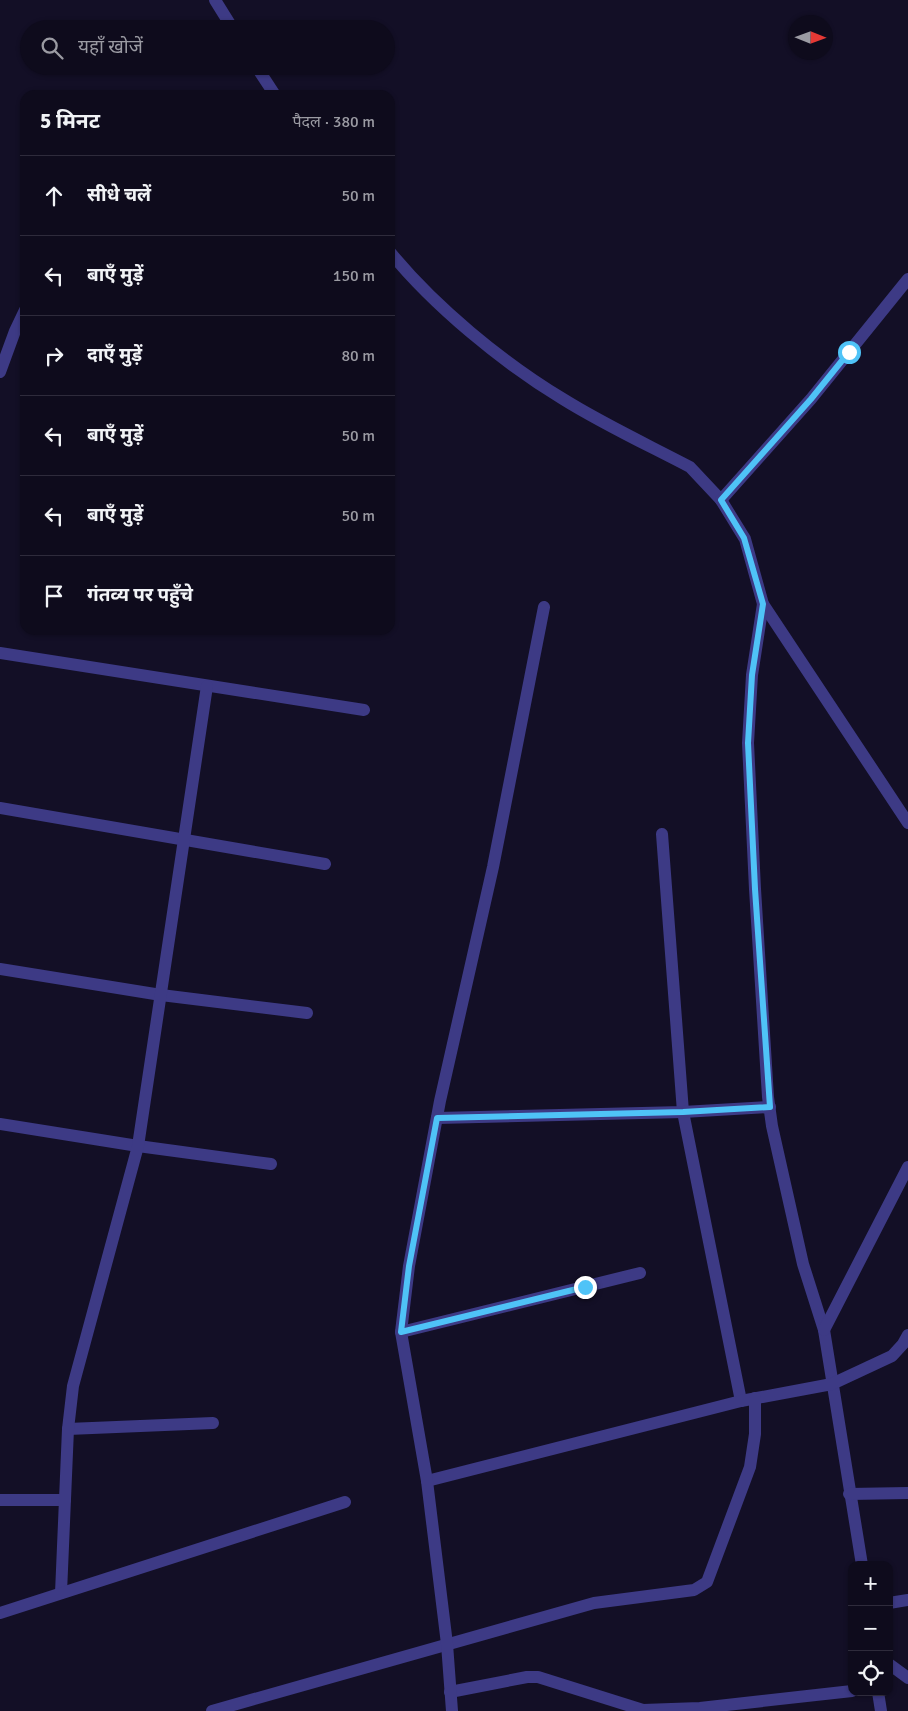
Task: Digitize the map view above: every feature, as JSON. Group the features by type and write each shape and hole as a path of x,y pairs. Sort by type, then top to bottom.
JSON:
{"street":[{"path":"215,0 227,20"},
{"path":"262,75 272,90"},
{"path":"395,257 450,313 510,365 564,400 690,467 721,500 744,538 763,604 908,822"},
{"path":"721,500 811,399 908,279"},
{"path":"0,372 20,320"},
{"path":"763,604 752,675 748,743 755,889 770,1107 803,1264 824,1330 861,1561"},
{"path":"452,1711 447,1644 427,1481 401,1332 409,1266 437,1118 493,867 544,607"},
{"path":"0,653 364,710"},
{"path":"61,1593 68,1429 73,1386 138,1146 208,686"},
{"path":"0,808 325,864"},
{"path":"662,834 683,1112 741,1401"},
{"path":"0,969 161,995 307,1014"},
{"path":"437,1118 683,1112 770,1107"},
{"path":"0,1124 138,1146 271,1164"},
{"path":"824,1330 908,1167"},
{"path":"401,1332 640,1273"},
{"path":"427,1481 741,1401 832,1384 892,1356 908,1335"},
{"path":"212,1711 594,1603 694,1590 707,1582 750,1467 755,1434 755,1398"},
{"path":"68,1429 213,1423"},
{"path":"849,1494 908,1493"},
{"path":"0,1500 65,1500"},
{"path":"0,1613 345,1502"},
{"path":"893,1602 908,1600"},
{"path":"893,1667 908,1678"},
{"path":"450,1692 528,1677 538,1678 643,1710 700,1708 848,1690"},
{"path":"879,1696 881,1711"}],"route":[{"path":"585,1287 401,1332 409,1266 437,1118 683,1112 770,1107 755,889 748,743 752,675 763,604 744,538 721,500 811,399 849,352"}]}
